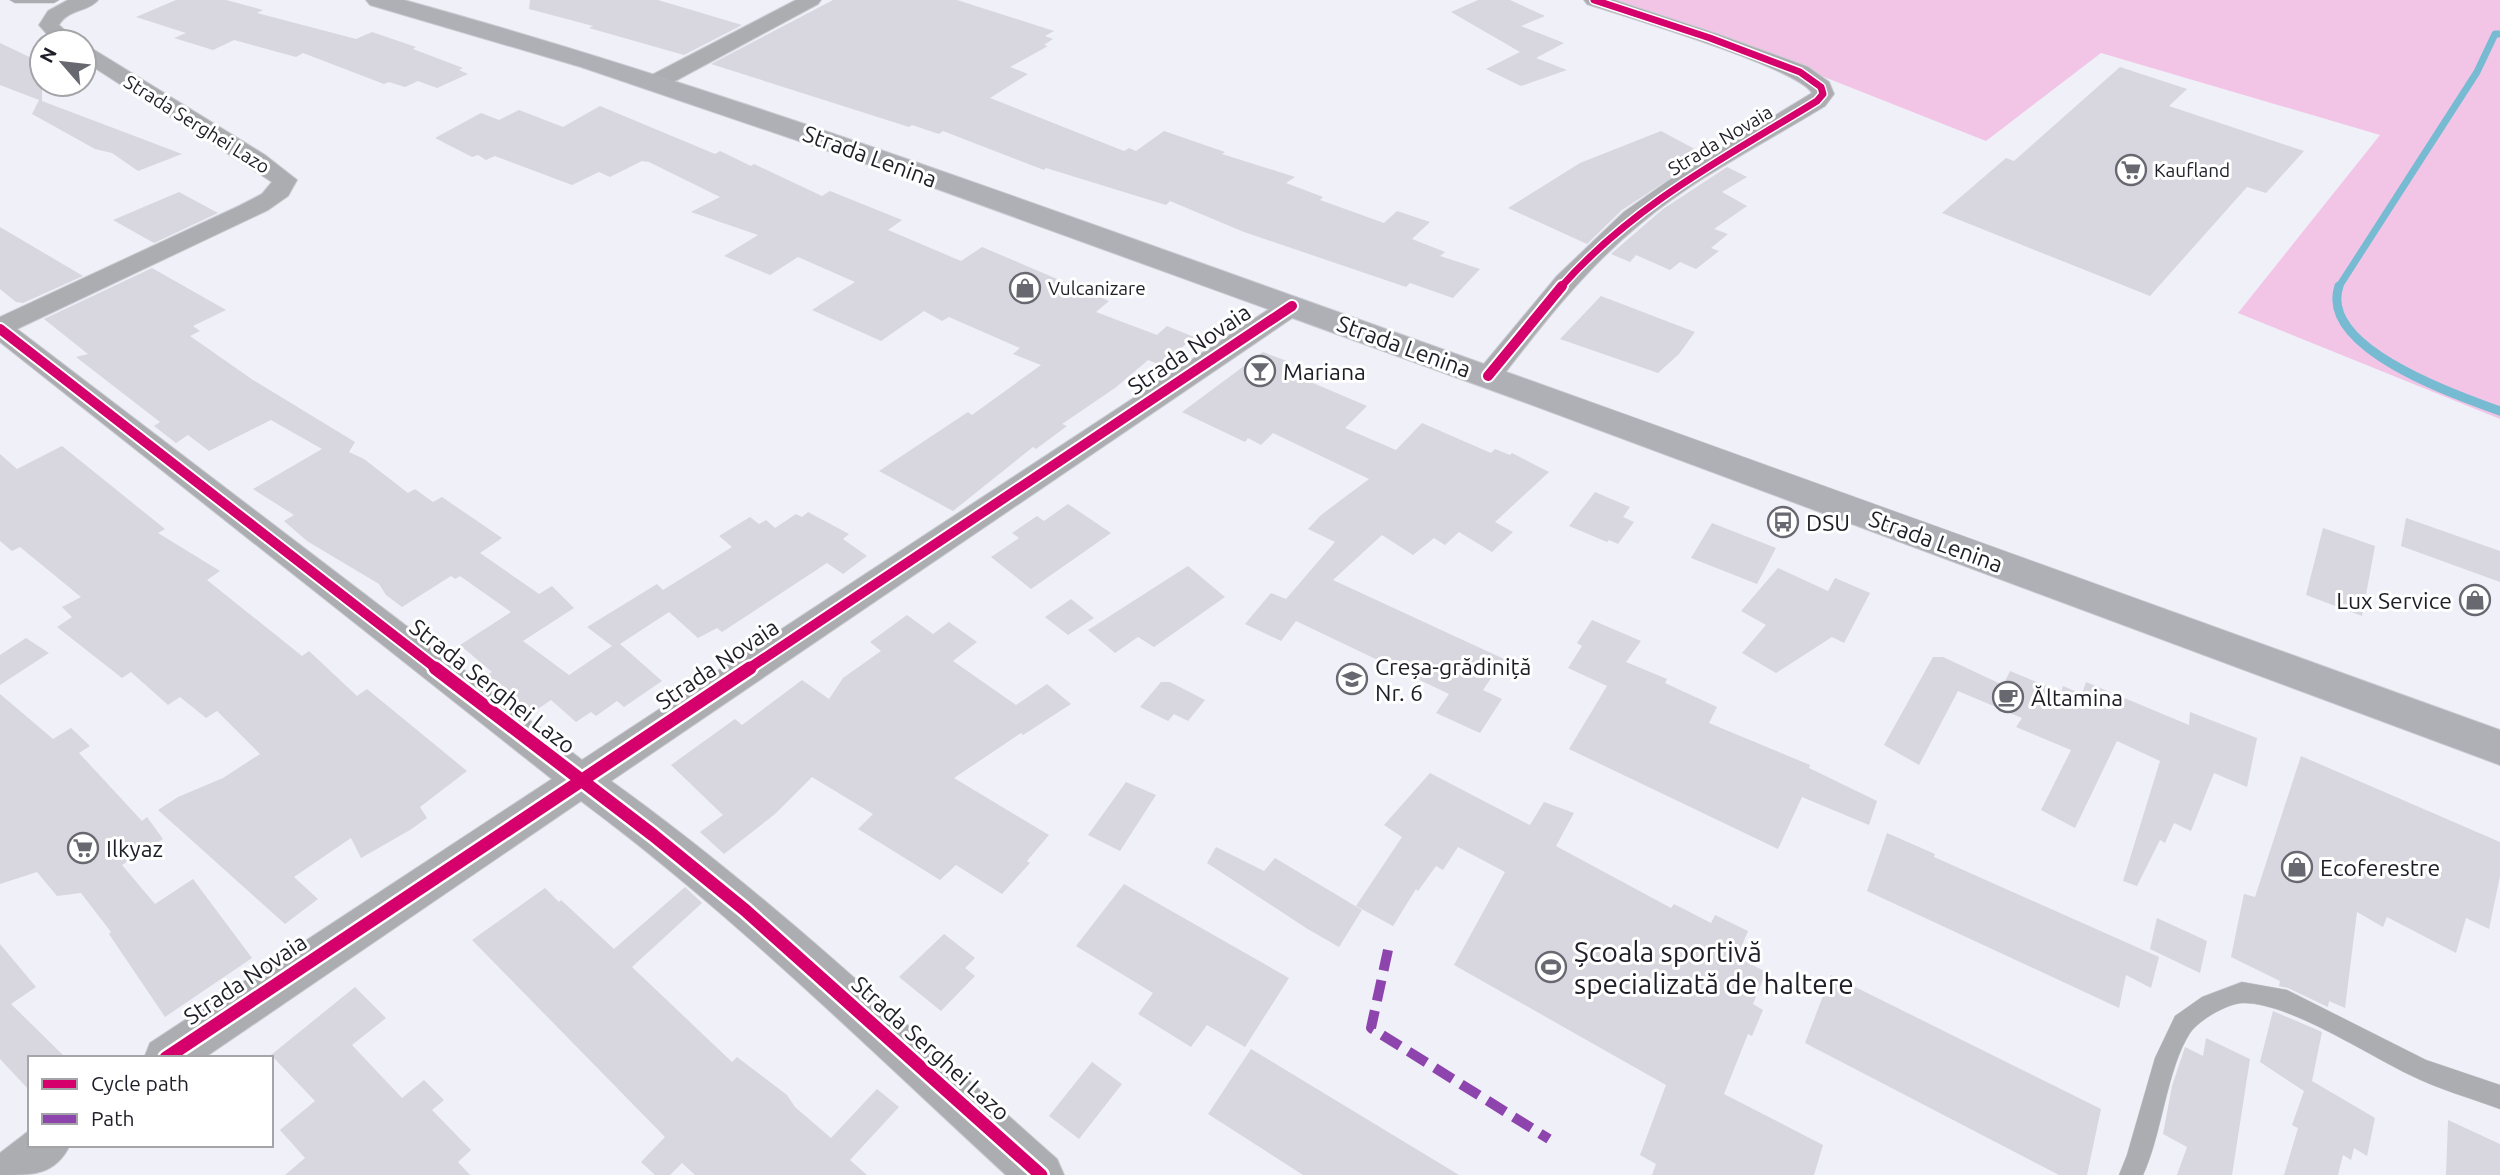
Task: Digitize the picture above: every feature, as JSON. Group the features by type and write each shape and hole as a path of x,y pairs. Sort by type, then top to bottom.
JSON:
{"main road":[{"name":"Strada Lenina","path":"378,0 542,46 827,140 1488,376 2500,748"}],"street":[{"path":"51,28 49,25 52,18 64,9 88,0"},
{"path":"656,82 811,0"},
{"name":"Strada Novaia","path":"1488,376 1572,274 1610,237 1657,200 1817,101 1823,94 1821,87 1800,72 1710,38 1594,0"},
{"name":"Strada Serghei Lazo","path":"98,61 257,160 285,180 283,188 274,197 248,211 0,328 581,780 675,850 838,990 1041,1175"},
{"name":"Strada Novaia","path":"169,1056 1292,306"},
{"path":"10,1175 45,1147"}],"lane":[{"path":"15,0 54,0"},
{"path":"2131,1175 2139,1157 2167,1058 2183,1024 2210,1004 2242,992 2278,997 2421,1069 2500,1097"}],"shaded area":[{"path":"1616,0 2500,0 2500,419 2238,313 2380,135 2101,53 1986,141 1728,39"}],"building":[{"path":"176,0 226,0 263,10 257,13 356,39 372,32 416,47 413,49 463,68 459,70 468,74 437,88 418,81 405,87 389,82 384,84 303,53 296,57 234,40 213,50 174,38 186,33 136,17"},
{"path":"530,0 658,0 742,25 684,55 529,9"},
{"path":"833,0 957,0 1054,31 1045,36 1053,39 1044,45 1048,46 1010,67 1028,74 990,98 1124,151 1129,148 1136,151 1164,131 1225,152 1222,154 1295,177 1286,183 1323,197 1320,200 1384,223 1397,211 1430,222 1412,239 1445,252 1440,256 1480,269 1453,298 1410,283 1406,287 1244,232 1170,201 1166,205 1046,168 1044,170 943,131 939,134 912,125 909,127 711,64"},
{"path":"1478,0 1510,0 1545,16 1521,26 1564,43 1536,58 1567,70 1521,86 1486,69 1520,52 1451,12"},
{"path":"0,43 28,56 28,96 0,85"},
{"path":"2120,67 2187,89 2169,106 2304,151 2266,193 2247,187 2150,296 1942,213 2006,158 2014,161"},
{"path":"34,98 42,98 42,101 182,154 138,171 112,153 95,149 32,114 39,100"},
{"path":"600,106 715,154 720,151 751,166 754,164 822,196 830,191 902,220 888,230 961,261 982,247 1109,301 1096,312 1157,335 1167,326 1194,337 1161,365 1148,360 1115,388 1062,424 1067,426 1036,449 1033,447 953,511 879,471 968,412 972,415 1041,365 1013,354 1020,348 949,317 942,321 924,311 881,341 812,310 855,282 798,257 770,275 724,256 758,235 691,212 720,197 649,162 642,161 610,177 599,172 572,185 495,156 486,160 478,155 472,157 435,138 481,113 499,120 519,110 563,127"},
{"path":"1661,131 1706,155 1622,210 1587,244 1508,208 1580,163"},
{"path":"1727,167 1747,177 1722,192 1747,206 1714,229 1728,234 1711,248 1719,251 1696,269 1680,262 1670,270 1636,255 1630,262 1611,254 1663,209"},
{"path":"179,192 218,213 154,243 113,220"},
{"path":"0,227 83,276 23,303 16,302 0,289"},
{"path":"152,268 226,310 193,326 200,331 190,336 253,380 355,442 349,452 364,459 408,493 415,489 433,502 442,497 502,538 480,553 539,594 552,586 574,608 523,641 569,675 612,646 587,627 657,584 663,590 732,547 719,536 750,517 759,524 766,520 775,528 796,514 802,517 808,512 849,534 843,539 867,556 843,574 827,563 722,632 717,628 698,638 669,612 620,644 662,681 624,707 617,701 596,716 591,712 576,722 551,700 529,715 481,679 492,672 460,645 511,612 460,576 455,579 451,576 402,607 386,595 379,584 307,541 284,521 294,515 253,489 322,449 271,420 209,451 188,435 176,443 154,426 160,422 76,357 88,354 44,319"},
{"path":"1601,296 1695,332 1679,354 1658,373 1560,339"},
{"path":"1263,352 1287,361 1283,366 1295,372 1292,374 1367,406 1345,428 1396,450 1422,423 1491,453 1495,449 1510,455 1512,453 1549,472 1495,522 1513,532 1492,552 1459,532 1445,545 1434,538 1413,555 1382,535 1333,580 1504,659 1483,690 1502,699 1480,733 1436,713 1449,694 1296,621 1281,641 1245,624 1271,593 1286,599 1335,542 1308,529 1321,515 1369,479 1273,433 1261,445 1248,438 1245,442 1182,412"},
{"path":"62,446 165,529 158,533 220,571 207,580 302,656 309,651 357,696 367,689 467,771 420,807 427,818 410,830 361,858 351,838 294,877 318,899 285,924 158,810 178,797 223,778 260,754 217,711 206,718 180,697 168,705 131,672 122,678 57,627 72,617 62,607 81,597 20,547 12,551 0,541 0,454 17,469"},
{"path":"1595,492 1630,507 1623,517 1634,522 1618,544 1569,526"},
{"path":"1068,504 1111,533 1031,589 991,557 1019,538 1012,533 1037,516 1044,521"},
{"path":"2406,518 2500,551 2500,582 2401,546"},
{"path":"1712,523 1776,548 1757,584 1691,558"},
{"path":"2323,528 2375,546 2362,616 2306,595"},
{"path":"1188,566 1225,597 1154,647 1138,637 1115,653 1088,630"},
{"path":"1778,568 1828,591 1835,578 1870,593 1844,643 1832,637 1776,673 1742,653 1766,625 1741,611"},
{"path":"1071,599 1094,618 1068,635 1045,617"},
{"path":"907,615 933,634 949,622 977,642 953,661 1016,705 1047,684 1071,704 1023,735 1021,733 954,778 1049,835 1027,861 1030,863 1002,894 956,865 940,880 858,829 873,814 812,777 775,814 724,854 700,832 723,815 671,765 735,719 742,725 802,680 829,699 843,678 881,651 870,642"},
{"path":"1592,620 1641,641 1626,662 1667,679 1665,683 1717,707 1709,723 1810,765 1809,768 1877,801 1869,825 1802,797 1778,849 1569,749 1607,686 1568,668 1582,646 1577,643"},
{"path":"26,638 49,653 0,685 0,655"},
{"path":"1933,657 1943,657 2003,685 2010,671 2061,692 2063,686 2082,694 2086,682 2189,725 2190,712 2257,738 2247,787 2214,773 2191,831 2174,823 2165,843 2160,840 2137,886 2123,881 2160,761 2117,741 2075,828 2041,810 2071,750 2016,727 2022,718 1958,691 1919,765 1884,745"},
{"path":"1161,682 1170,682 1205,700 1188,721 1174,714 1168,721 1140,707"},
{"path":"0,694 53,739 71,728 90,746 79,753 142,821 147,817 163,839 122,865 155,904 193,879 252,958 165,1017 109,934 111,932 81,893 57,896 37,872 0,884"},
{"path":"2301,756 2500,842 2500,876 2489,929 2466,918 2456,953 2387,917 2383,927 2357,912 2345,1008 2329,1001 2328,1007 2279,986 2280,981 2231,957 2244,894 2255,897"},
{"path":"1430,773 1530,825 1544,802 1574,813 1556,846 1671,908 1674,904 1711,923 1715,915 1748,931 1737,957 1766,972 1753,1004 1763,1010 1752,1036 1748,1034 1724,1094 1823,1145 1814,1175 1652,1175 1656,1164 1640,1155 1666,1085 1454,965 1505,872 1458,847 1443,870 1436,866 1418,891 1416,889 1393,926 1356,906 1402,837 1384,825"},
{"path":"1126,782 1156,795 1120,851 1088,835"},
{"path":"1887,833 1935,854 1934,857 2159,957 2151,988 2126,975 2119,1008 1867,891"},
{"path":"1216,847 1264,871 1275,858 1362,910 1339,947 1207,863"},
{"path":"1124,884 1289,978 1245,1047 1207,1025 1191,1047 1138,1014 1153,993 1076,946"},
{"path":"685,887 702,903 632,967 732,1062 737,1057 787,1095 795,1107 831,1138 877,1089 899,1107 850,1160 867,1175 695,1175 682,1163 670,1175 655,1175 641,1162 665,1137 472,940 545,888 614,949"},
{"path":"2157,918 2207,941 2200,973 2150,949"},
{"path":"944,934 975,958 965,968 975,976 941,1011 899,977"},
{"path":"0,944 36,987 11,1004 64,1056 28,1056 28,1089 0,1059"},
{"path":"1831,975 2101,1109 2087,1175 2059,1175 1805,1043"},
{"path":"355,987 386,1018 352,1045 402,1098 424,1080 444,1100 432,1110 471,1150 458,1162 470,1175 285,1175 305,1158 280,1130 315,1101 271,1055"},
{"path":"2273,1011 2322,1032 2312,1081 2375,1118 2367,1156 2354,1148 2351,1160 2343,1155 2338,1175 2284,1175 2298,1128 2292,1125 2304,1091 2260,1062"},
{"path":"2206,1038 2250,1059 2232,1175 2177,1175 2187,1147 2163,1134 2172,1086 2185,1047 2203,1056"},
{"path":"1251,1049 1459,1175 1303,1175 1208,1114"},
{"path":"1092,1062 1122,1084 1079,1139 1049,1116"},
{"path":"2448,1120 2500,1144 2500,1175 2446,1175"}],"waterway":[{"path":"2339,286 2477,72 2495,34 2500,34"},
{"path":"2339,286 2338,309 2349,330 2369,349 2425,381 2500,411"}],"marked path":[{"path":"1388,950 1371,1028 1549,1139"}],"cycle path":[{"path":"1488,376 1566,281 1609,237 1657,199 1817,101 1823,94 1821,87 1800,72 1710,38 1594,0"},
{"path":"169,1056 1292,306"},
{"path":"0,329 700,872 835,988 1041,1175"}],"place":[{"name":"Kaufland","path":"2131,170"},
{"name":"Vulcanizare","path":"1025,288"},
{"name":"Mariana","path":"1260,371"},
{"name":"DSU","path":"1783,522"},
{"name":"Lux Service","path":"2475,600"},
{"name":"Creșa-grădiniță Nr. 6","path":"1352,679"},
{"name":"Ăltamina","path":"2008,697"},
{"name":"Ilkyaz","path":"83,848"},
{"name":"Ecoferestre","path":"2297,867"},
{"name":"Școala sportivă specializată de haltere","path":"1551,967"}]}
